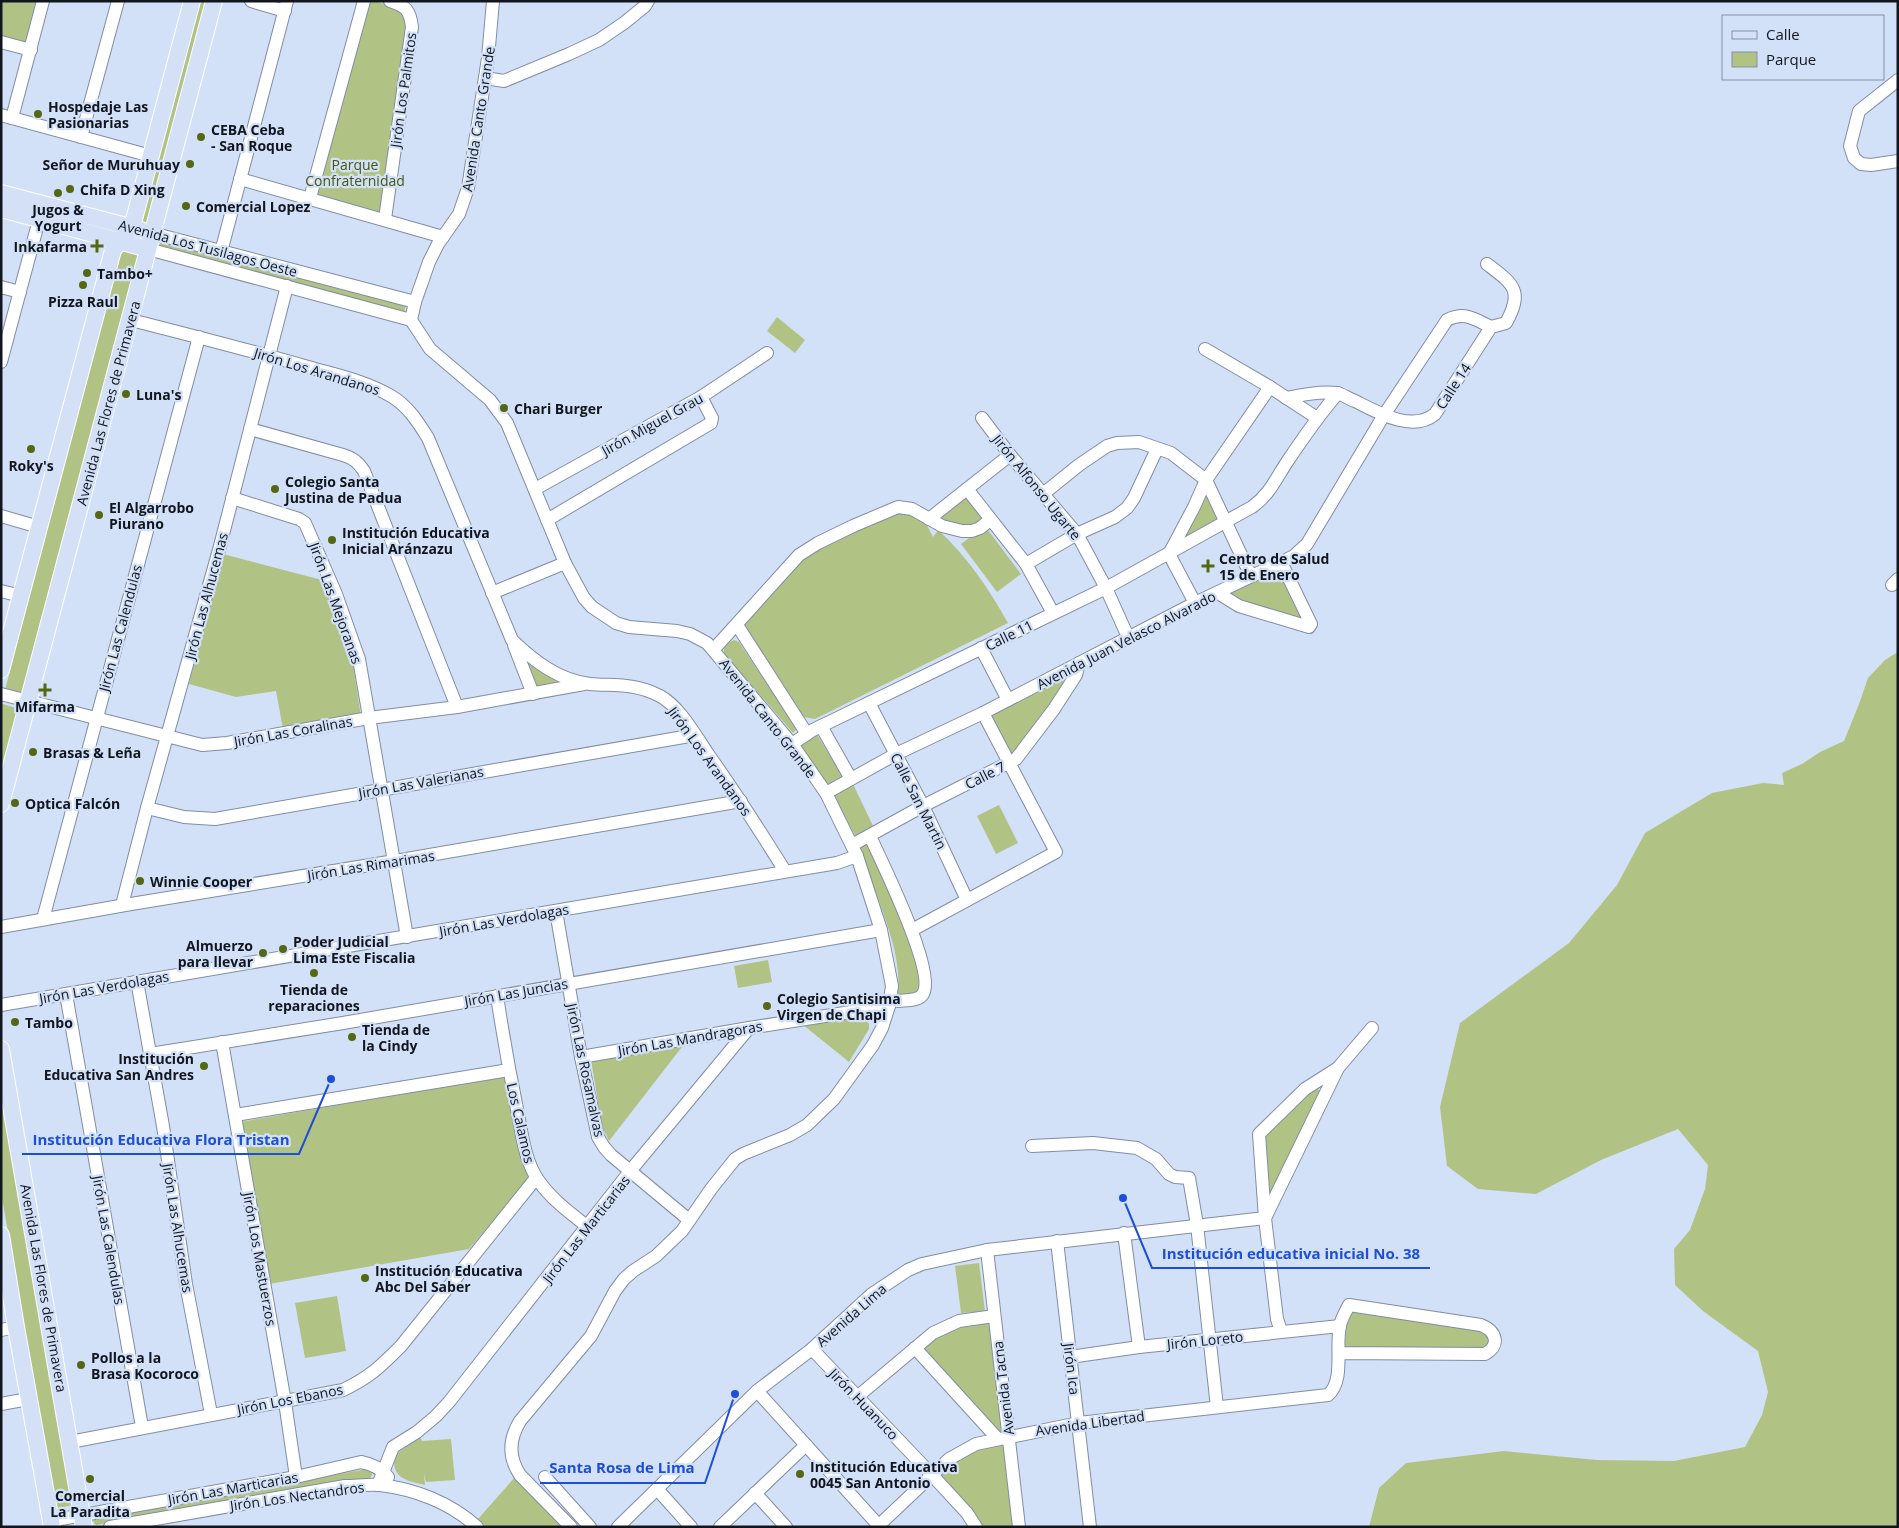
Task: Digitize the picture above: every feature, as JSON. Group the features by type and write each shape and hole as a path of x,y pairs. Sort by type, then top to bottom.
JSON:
{"main road":[{"path":"1,670 113,250 132,227 192,1"},
{"name":"Avenida Las Flores de Primavera","path":"1,804 214,1"},
{"name":"Avenida Los Tusilagos Oeste","path":"1,193 132,227 150,241"},
{"name":"Avenida Los Tusilagos Oeste","path":"1,209 121,241 150,241"},
{"name":"Avenida Las Flores de Primavera","path":"1,1049 83,1521"},
{"path":"1,1235 8,1328 28,1399 51,1524"}],"street":[{"path":"43,1 31,50 7,117 151,156"},
{"path":"81,137 118,1"},
{"path":"221,252 286,6 251,1"},
{"path":"310,198 364,1"},
{"name":"Jirón Los Palmitos","path":"385,219 412,27 410,15 403,5 390,1"},
{"path":"485,78 504,81 599,40 624,23 645,6 648,1"},
{"name":"Avenida Canto Grande","path":"497,3 464,203 460,214 443,237 429,262 415,302 411,320 430,349 490,400 500,412 511,432 565,563 588,602 616,622 642,629 690,634 707,643 792,744 826,794 854,850 882,930 894,1004 873,1045 834,1099 807,1125 790,1136 742,1154 735,1159 682,1231 656,1256 624,1279 615,1291 591,1336 529,1409 514,1431 511,1444 514,1465 520,1474 571,1527"},
{"path":"1,42 31,50"},
{"path":"1898,80 1859,111 1850,146 1854,158 1861,164 1871,165 1898,161"},
{"path":"240,179 443,237"},
{"path":"1,362 39,220"},
{"name":"Avenida Los Tusilagos Oeste","path":"150,241 221,252 415,302"},
{"name":"Avenida Los Tusilagos Oeste","path":"150,241 287,286 411,320"},
{"name":"Calle 14","path":"1286,398 1298,395 1338,393 1384,415 1400,420 1424,420 1430,418 1435,414 1491,327 1506,323 1514,309 1516,299 1511,282 1487,264"},
{"name":"Jirón Las Alhucemas","path":"122,905 287,286"},
{"path":"1,287 20,292"},
{"name":"Avenida Juan Velasco Alvarado","path":"826,794 896,754 983,713 1195,603 1294,556 1307,544 1384,415 1447,320 1457,315 1467,316 1491,327"},
{"name":"Jirón Los Arandanos","path":"130,320 269,356 379,389 393,397 415,416 428,438 512,640 532,658 562,677 589,684 616,684 635,687 661,696 673,706 741,801 786,871"},
{"name":"Jirón Las Calendulas","path":"43,919 199,337"},
{"path":"1205,349 1270,387 1317,418"},
{"name":"Jirón Miguel Grau","path":"535,489 701,397 767,353"},
{"path":"1195,603 1169,554 1206,480 1270,387"},
{"name":"Calle 11","path":"792,744 821,726 1106,588 1262,500 1274,486 1317,418 1338,393"},
{"path":"547,520 711,423 712,418 701,397"},
{"name":"Jirón Alfonso Ugarte","path":"982,418 1010,455 1077,534 1106,588 1128,637"},
{"path":"250,429 353,458 364,471 457,707"},
{"path":"1043,494 1078,465 1107,446 1133,442 1170,453 1206,480 1224,522 1252,576"},
{"path":"1026,564 1077,534 1115,517 1127,508 1134,498 1157,449"},
{"path":"929,519 1010,455"},
{"path":"967,489 1026,564 1053,613"},
{"name":"Jirón Las Mejoranas","path":"232,498 299,519 305,523 336,594 360,659 395,861 406,937"},
{"path":"714,649 737,626 799,555 818,543 898,507 912,509 942,526 962,531 972,531 980,528 990,520"},
{"path":"1,516 39,527"},
{"path":"1218,593 1239,606 1308,627 1311,624 1281,562"},
{"path":"492,593 565,563"},
{"path":"1,591 20,596"},
{"path":"737,626 807,734"},
{"path":"512,640 533,694"},
{"path":"981,648 1008,700"},
{"name":"Calle 7","path":"854,850 870,836 923,806 1016,759 1054,709 1076,675 1079,663"},
{"name":"Jirón Las Coralinas","path":"1,694 202,745 218,744 369,718 457,707 589,684"},
{"name":"Calle San Martin","path":"869,703 923,806 967,900"},
{"path":"870,836 912,930 1056,852 983,713"},
{"path":"821,726 851,779"},
{"name":"Jirón Las Valerianas","path":"147,808 184,817 215,819 381,788 695,735"},
{"name":"Jirón Las Rimarimas","path":"1,927 741,801"},
{"name":"Jirón Las Verdolagas","path":"1,1005 837,863 854,850"},
{"name":"Jirón Las Rosamalvas","path":"556,911 581,1057 598,1137 611,1155 689,1220"},
{"name":"Jirón Las Juncias","path":"150,1054 882,930"},
{"name":"Jirón Las Mandragoras","path":"581,1057 894,1004 919,998 923,994 925,987 925,976 912,930"},
{"name":"Jirón Las Alhucemas","path":"137,981 163,1126 186,1284 211,1414"},
{"name":"Jirón Las Calendulas","path":"66,994 142,1427"},
{"name":"Los Calamos","path":"497,996 523,1141 536,1178 562,1207 588,1227"},
{"name":"Jirón Las Marticarias","path":"378,1485 392,1447 417,1432 450,1402 631,1170 749,1028"},
{"path":"1265,1218 1338,1068 1372,1028"},
{"name":"Jirón Los Mastuerzos","path":"222,1042 285,1402 296,1477"},
{"path":"1281,1331 1277,1319 1265,1218 1259,1134 1305,1089 1338,1068"},
{"path":"235,1114 509,1070"},
{"path":"1032,1146 1093,1143 1137,1148 1156,1159 1169,1174 1176,1177 1189,1178 1197,1225 1217,1407"},
{"name":"Jirón Los Ebanos","path":"70,1442 343,1390 365,1379 381,1366 400,1346 536,1178"},
{"name":"Avenida Lima","path":"618,1527 757,1392 812,1349 859,1304 895,1277 922,1264 987,1250 1265,1218"},
{"path":"1124,1233 1139,1347"},
{"name":"Jirón Ica","path":"1057,1241 1090,1527"},
{"name":"Avenida Tacna","path":"987,1250 994,1316 1002,1437 1019,1527"},
{"path":"1349,1304 1481,1325 1491,1329 1494,1334 1494,1344 1490,1351 1484,1354 1339,1352 1340,1326 1349,1304"},
{"path":"857,1397 933,1333 959,1321 994,1316"},
{"name":"Jirón Loreto","path":"1070,1356 1281,1331 1340,1326"},
{"path":"915,1348 1002,1437"},
{"name":"Jirón Huanuco","path":"812,1349 932,1475 967,1513 976,1527"},
{"name":"Avenida Libertad","path":"879,1526 949,1459 976,1444 1002,1437 1079,1423 1328,1395 1336,1384 1339,1352"},
{"path":"757,1392 879,1526"},
{"path":"1,1404 28,1399"},
{"path":"720,1527 806,1445"},
{"name":"Jirón Las Marticarias","path":"51,1524 83,1521 361,1462 371,1464 384,1472 398,1488"},
{"path":"545,1477 590,1527"},
{"name":"Jirón Los Nectandros","path":"110,1527 157,1523 345,1486 378,1485 398,1488 441,1503 477,1527"},
{"path":"657,1489 691,1527"},
{"path":"755,1493 786,1527"}],"green space":[{"path":"1,1 36,1 26,44 1,37"},
{"path":"197,1 209,1 150,225 139,224"},
{"name":"Parque Confraternidad","path":"375,2 397,8 403,15 406,28 382,210 376,213 316,195 369,3"},
{"path":"161,238 406,305 404,312 159,248"},
{"path":"119,251 140,254 24,696 5,690"},
{"path":"777,317 805,340 795,353 767,331"},
{"path":"966,494 980,514 981,520 976,524 971,527 953,525 936,517"},
{"path":"1206,494 1220,523 1180,544"},
{"path":"898,509 926,523 933,537 938,530 949,540 977,574 1008,623 815,719 798,716 743,628 748,614 798,559"},
{"path":"985,526 1021,574 997,592 961,544"},
{"path":"223,554 322,580 352,657 361,717 283,729 276,691 236,697 189,684"},
{"path":"1278,570 1307,622 1239,602 1229,594"},
{"path":"734,640 739,642 797,729 793,733 724,653 724,645"},
{"path":"1898,652 1898,1527 1369,1527 1379,1488 1406,1463 1504,1451 1597,1460 1674,1461 1745,1447 1762,1415 1768,1392 1758,1351 1703,1311 1675,1285 1674,1249 1690,1230 1705,1189 1708,1165 1678,1129 1601,1160 1536,1194 1478,1189 1447,1166 1440,1107 1460,1023 1569,943 1617,885 1645,833 1712,793 1763,783 1784,785 1782,773 1844,741 1868,678 1885,660"},
{"path":"527,660 563,680 562,685 535,689 523,662"},
{"path":"1074,674 1013,759 991,716"},
{"path":"1,705 19,709 1,786"},
{"path":"816,733 843,777 826,787 799,744"},
{"path":"853,784 874,828 857,839 833,795"},
{"path":"999,805 1018,843 996,854 977,816"},
{"path":"869,843 911,940 921,978 921,992 897,997 899,981 893,943 858,848 860,844"},
{"path":"768,960 772,982 738,988 734,966"},
{"path":"864,1016 869,1024 869,1029 849,1062 802,1024"},
{"path":"685,1043 609,1141 602,1126 591,1060"},
{"path":"1,1075 73,1505 59,1508 56,1507 1,1192"},
{"path":"505,1076 530,1179 469,1249 269,1284 240,1122"},
{"path":"1314,1085 1322,1093 1273,1193 1267,1192 1262,1139"},
{"path":"979,1263 985,1311 961,1313 955,1266"},
{"path":"337,1296 346,1351 305,1358 295,1303"},
{"path":"1352,1307 1483,1329 1492,1338 1484,1350 1344,1350 1347,1323"},
{"path":"990,1323 1004,1432 997,1433 919,1347 937,1336 953,1330"},
{"path":"420,1437 422,1441 451,1439 455,1480 426,1482 424,1474 425,1485 406,1480 398,1474 394,1463 395,1455"},
{"path":"1004,1442 1014,1527 980,1527 937,1475 965,1454"},
{"path":"367,1469 373,1471 368,1479 96,1525 93,1520 96,1517"},
{"path":"515,1477 562,1527 486,1527 478,1519"}],"place":[{"name":"Hospedaje Las Pasionarias","path":"38,114"},
{"name":"CEBA Ceba - San Roque","path":"201,137"},
{"name":"Señor de Muruhuay","path":"190,164"},
{"name":"Chifa D Xing","path":"70,189"},
{"name":"Jugos & Yogurt","path":"58,193"},
{"name":"Comercial Lopez","path":"186,206"},
{"name":"Inkafarma","path":"97,246"},
{"name":"Tambo+","path":"87,273"},
{"name":"Pizza Raul","path":"83,285"},
{"name":"Luna's","path":"126,394"},
{"name":"Chari Burger","path":"504,408"},
{"name":"Roky's","path":"31,449"},
{"name":"Colegio Santa Justina de Padua","path":"275,489"},
{"name":"El Algarrobo Piurano","path":"99,515"},
{"name":"Institución Educativa Inicial Aránzazu","path":"332,540"},
{"name":"Centro de Salud 15 de Enero","path":"1208,566"},
{"name":"Mifarma","path":"45,690"},
{"name":"Brasas & Leña","path":"33,752"},
{"name":"Optica Falcón","path":"15,803"},
{"name":"Winnie Cooper","path":"140,881"},
{"name":"Poder Judicial Lima Este Fiscalia","path":"283,949"},
{"name":"Almuerzo para llevar","path":"263,953"},
{"name":"Tienda de reparaciones","path":"314,973"},
{"name":"Colegio Santisima Virgen de Chapi","path":"767,1006"},
{"name":"Tambo","path":"15,1022"},
{"name":"Tienda de la Cindy","path":"352,1037"},
{"name":"Institución Educativa San Andres","path":"204,1066"},
{"name":"Institución Educativa Flora Tristan","path":"331,1079"},
{"name":"Institución educativa inicial No. 38","path":"1123,1198"},
{"name":"Institución Educativa Abc Del Saber","path":"365,1278"},
{"name":"Pollos a la Brasa Kocoroco","path":"81,1365"},
{"name":"Santa Rosa de Lima","path":"735,1394"},
{"name":"Institución Educativa 0045 San Antonio","path":"800,1474"},
{"name":"Comercial La Paradita","path":"90,1479"}]}
